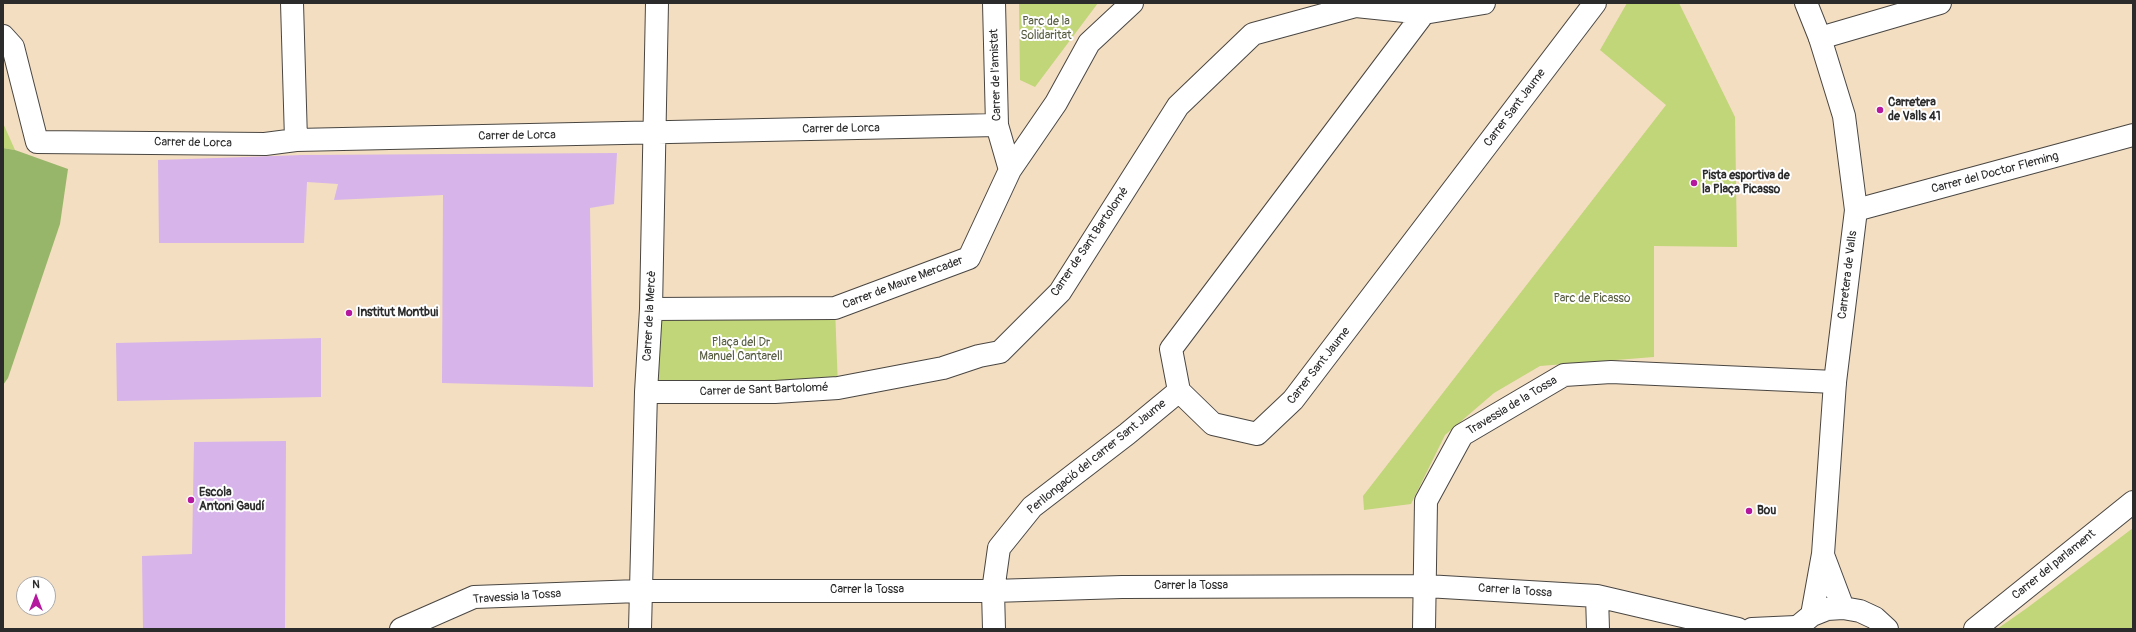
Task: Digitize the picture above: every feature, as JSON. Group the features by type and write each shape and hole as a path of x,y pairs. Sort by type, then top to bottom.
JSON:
{"street":[{"path":"292,3 296,140"},
{"name":"Carrer de la Mercè","path":"640,629 639,591 646,392 651,309 656,133 657,3"},
{"name":"Carrer de l'amistat","path":"994,3 997,125 1010,170"},
{"name":"Carrer de Maure Mercader","path":"651,309 835,308 969,258 1010,170 1056,103 1089,43 1132,3"},
{"name":"Carrer de Sant Bartolomé","path":"646,392 775,392 838,388 943,368 979,356 1000,352 1060,292 1178,106 1253,34 1356,6 1424,13 1484,3"},
{"name":"Carrer Sant Jaume","path":"1179,391 1213,424 1257,434 1293,400 1594,3"},
{"name":"Carretera de Valls","path":"1801,624 1823,554 1835,382 1856,210 1844,116 1820,38 1806,3"},
{"path":"1820,38 1940,3"},
{"path":"1179,391 1171,349 1424,13"},
{"name":"Carrer de Lorca","path":"3,36 13,47 37,142 265,144 296,140 997,125"},
{"name":"Carrer del Doctor Fleming","path":"1856,210 2133,135"},
{"name":"Travessia de la Tossa","path":"1424,629 1426,586 1426,501 1462,435 1564,375 1612,372 1835,382"},
{"name":"Perllongació del carrer Sant Jaume","path":"994,629 993,591 999,548 1032,507 1127,434 1179,391"},
{"name":"Carrer del parlament","path":"1975,629 2133,502"},
{"name":"Carretera de Valls","path":"1823,554 1843,608"},
{"name":"Carrer la Tossa","path":"639,591 993,591 1122,587 1426,586 1597,596 1738,629"},
{"name":"Travessia la Tossa","path":"401,629 474,597 639,591"},
{"path":"1597,596 1598,629"},
{"path":"1752,629 1801,624 1827,609 1843,608 1860,611 1875,618 1887,629"}],"green space":[{"name":"Parc de la Solidaritat","path":"1019,3 1098,3 1035,87 1020,80"},
{"name":"Parc de Picasso","path":"1627,3 1679,3 1735,117 1737,247 1654,246 1654,357 1540,366 1494,393 1445,435 1411,504 1364,510 1363,496 1666,105 1600,50"},
{"path":"3,123 15,150 3,148"},
{"path":"3,148 15,150 68,169 60,224 8,378 3,385"},
{"name":"Plaça del Dr Manuel Cantarell","path":"835,308 838,388 646,392 651,309"},
{"path":"2133,528 2133,629 1997,629 2027,608"}],"building":[{"path":"617,153 614,204 590,208 593,387 442,383 443,195 334,200 338,184 307,182 304,243 159,243 158,160 303,155"},
{"path":"321,338 321,397 117,401 116,343"},
{"path":"286,441 285,629 143,629 142,556 192,554 194,442"}],"place":[{"name":"Carretera de Valls 41","path":"1880,110"},
{"name":"Pista esportiva de la Plaça Picasso","path":"1694,183"},
{"name":"Institut Montbui","path":"349,313"},
{"name":"Escola Antoni Gaudí","path":"191,500"},
{"name":"Bou","path":"1749,511"}]}
